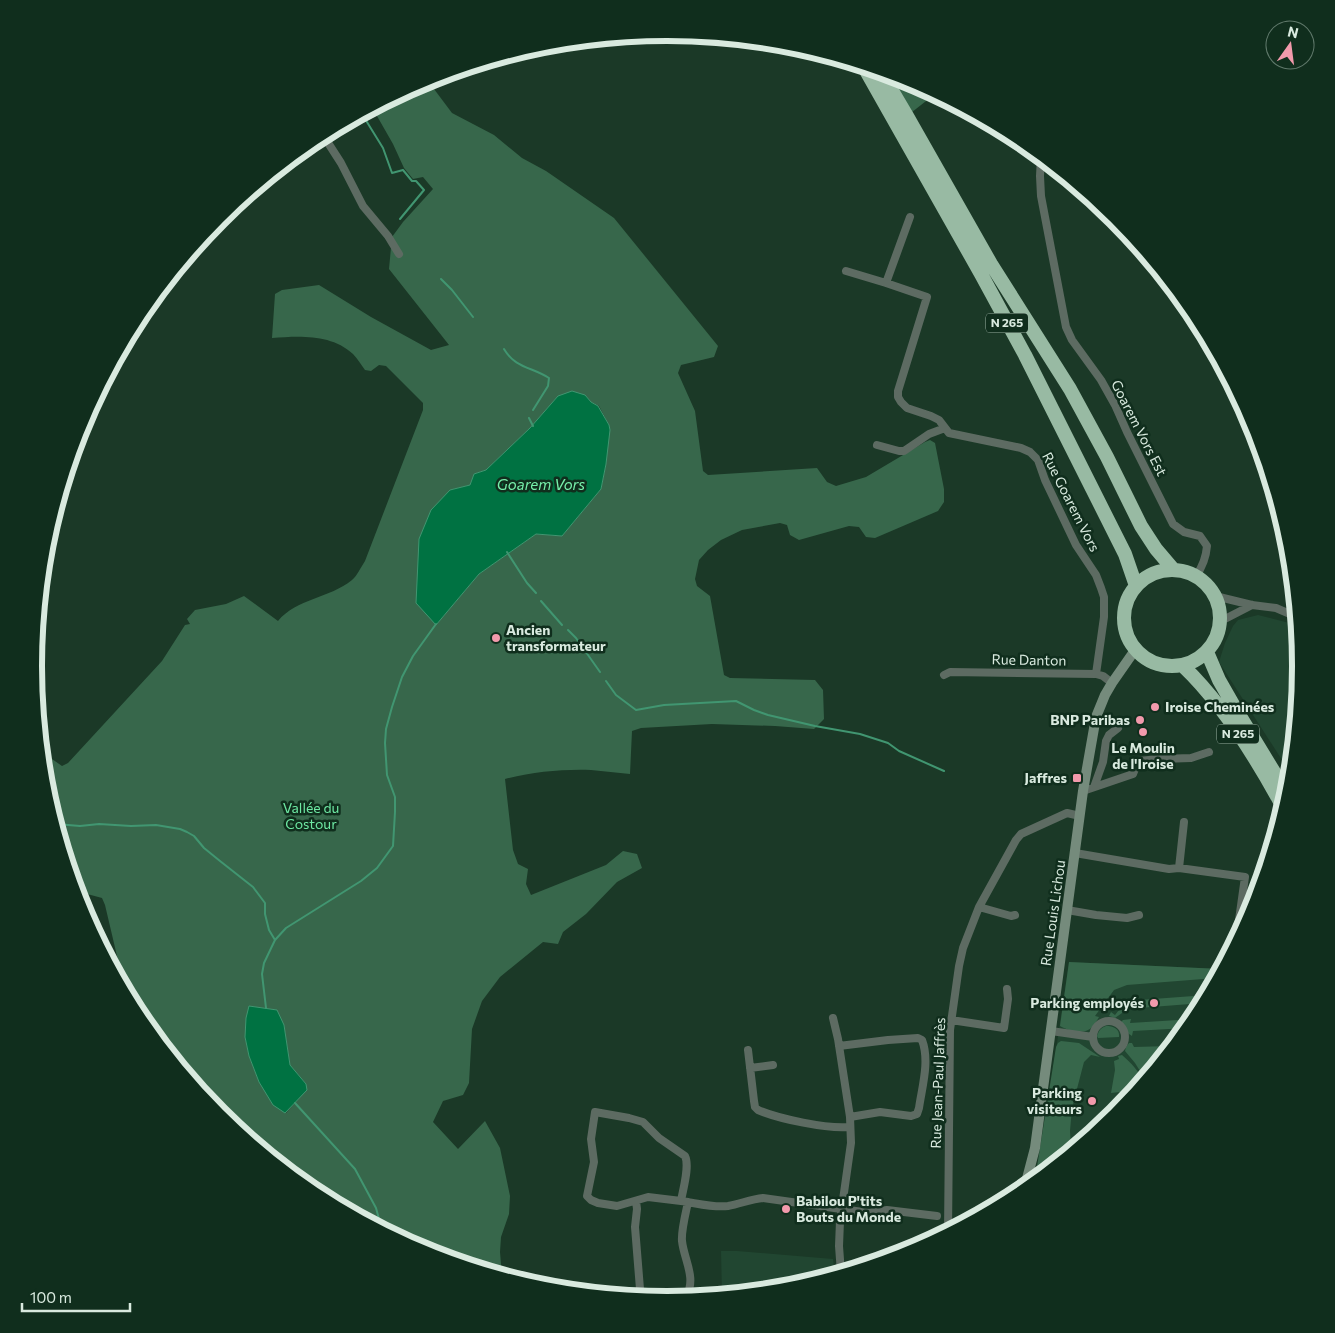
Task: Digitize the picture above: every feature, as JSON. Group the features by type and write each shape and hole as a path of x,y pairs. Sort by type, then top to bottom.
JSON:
{"highway":[{"name":"N 265","path":"868,74 1025,355 1125,554 1136,586"},
{"name":"N 265","path":"886,81 991,264 1070,389 1107,457 1141,526 1156,549 1173,569"},
{"path":"1173,569 1196,576 1207,585 1215,596 1220,608 1221,621 1216,638 1207,652 1196,661 1183,666 1169,667 1156,664 1144,658 1135,650 1127,638 1124,611 1128,597 1145,578 1157,572 1173,569"},
{"name":"N 265","path":"1207,652 1219,680 1282,784"},
{"name":"N 265","path":"1183,666 1199,681 1222,711 1248,749 1278,799"}],"main road":[{"name":"Rue Louis Lichou","path":"1028,1177 1035,1148 1083,791 1096,717 1105,695 1135,650"}],"street":[{"path":"328,142 342,163 363,206 388,236 399,254"},
{"name":"Goarem Vors Est","path":"1041,165 1041,196 1066,327 1072,340 1101,380 1116,405 1126,432 1174,524 1184,532 1200,536 1207,546 1203,567 1196,576"},
{"path":"886,283 910,217"},
{"name":"Rue Goarem Vors","path":"846,271 927,298 898,391 898,397 907,408 932,416 939,420 949,432 1021,448 1030,452 1038,460 1045,480 1076,545 1096,576 1104,597 1104,617 1096,674"},
{"path":"877,445 904,451 929,434 945,428"},
{"path":"1215,596 1252,605 1276,608 1290,614"},
{"path":"1221,621 1252,605"},
{"name":"Rue Danton","path":"944,675 950,672 1096,674 1103,676 1112,683"},
{"path":"1094,787 1103,762 1106,740 1118,728"},
{"path":"1083,791 1133,774 1138,762 1191,758 1209,752"},
{"name":"Rue Jean-Paul Jaffrès","path":"948,1225 950,1030 963,948 979,907 1021,834 1067,813 1080,816"},
{"path":"1179,868 1184,822"},
{"path":"1075,853 1169,868 1245,877 1239,919"},
{"path":"979,907 1010,916 1015,915"},
{"path":"1067,910 1127,918 1139,914"},
{"path":"951,1020 1004,1028 1008,998 1007,989"},
{"path":"833,1018 850,1117 851,1143 842,1210 839,1246 841,1267"},
{"path":"1108,1021 1118,1024 1124,1036 1124,1041 1120,1048 1110,1053 1100,1050 1093,1038 1096,1028 1108,1021"},
{"path":"1051,1031 1093,1038"},
{"path":"839,1046 918,1038 922,1040 923,1044 925,1064 917,1114 911,1116 880,1112 850,1117"},
{"path":"748,1050 754,1101 758,1110 799,1121 842,1128 849,1127"},
{"path":"750,1068 773,1065"},
{"path":"689,1291 690,1269 682,1240 684,1202 687,1165 687,1159 659,1138 643,1122 595,1112 591,1139 594,1162 587,1196 598,1203 617,1206 648,1197 684,1202 722,1206 763,1198 870,1214 887,1210 937,1216"},
{"path":"636,1200 635,1227 641,1291"}],"shaded area":[{"path":"1258,615 1291,623 1293,666 1291,707 1285,764 1219,662 1225,643 1238,620"},
{"path":"1069,962 1214,969 1187,1014 1138,1079 1080,1137 1036,1171"},
{"path":"721,1251 833,1259 834,1269 829,1270 789,1280 722,1289"}],"green space":[{"path":"886,81 929,99 907,116"},
{"name":"Vallée du Costour","path":"431,88 452,113 494,135 522,158 546,171 614,218 718,346 714,357 681,365 678,373 695,411 703,471 708,475 817,468 827,482 836,486 866,477 930,440 935,443 944,489 944,502 938,511 875,538 866,537 859,527 849,526 799,540 790,535 787,525 780,523 742,530 721,540 699,560 695,579 697,586 710,596 724,675 730,678 815,680 823,690 824,719 814,729 712,724 641,728 632,731 630,774 569,770 505,779 513,850 518,864 528,869 526,884 531,895 606,865 623,851 637,854 642,868 617,882 586,914 563,932 558,944 543,942 500,977 482,1001 472,1029 469,1083 463,1095 443,1101 433,1122 458,1149 485,1121 500,1148 510,1196 509,1214 501,1237 501,1269 467,1259 428,1244 355,1208 287,1163 255,1137 197,1079 148,1014 120,967 102,898 85,893 75,867 64,828 54,788 49,757 62,766 68,763 162,661 185,625 190,624 187,619 195,610 226,604 244,596 278,621 294,608 334,591 352,580 365,561 423,410 423,403 386,366 379,365 371,371 365,370 353,354 335,343 304,337 272,338 275,294 282,290 319,285 371,317 431,350 449,345 389,269 392,237 433,189 423,177 413,179 404,168 376,114","holes":["585,395 591,402 599,406 609,425 606,464 601,489 562,536 536,534 479,574 436,625 450,490 470,485 474,474 486,470 530,428 558,396","284,1025 290,1065 306,1084 306,1090 286,1113 259,1082 249,1056 245,1037"]},
{"path":"1069,962 1214,969 1209,979 1127,985 1114,990 1095,1016 1099,1017 1090,1029 1078,1032 1060,1026"},
{"path":"1199,996 1193,1004 1126,1009 1127,1013 1122,1013 1115,1018 1109,1016 1111,1012 1115,1015 1126,1001"},
{"path":"1131,1019 1130,1023 1183,1020 1177,1029 1133,1031 1132,1036 1121,1022"},
{"path":"1106,1026 1116,1028 1119,1032 1119,1037 1098,1038 1097,1036 1101,1028"},
{"path":"1061,1041 1079,1043 1100,1057 1091,1055 1084,1062 1072,1108 1071,1144 1036,1171 1056,1047"},
{"path":"1129,1043 1132,1043 1134,1047 1165,1046 1142,1074 1125,1051"},
{"path":"1122,1055 1140,1076 1126,1092 1111,1093 1115,1070 1114,1061 1119,1059 1118,1056"}],"water":[{"name":"Goarem Vors","path":"572,391 585,395 598,406 609,425 606,464 601,489 562,536 536,534 479,574 436,625 416,603 419,539 431,510 450,490 470,485 474,474 486,470 530,428 558,396"},
{"path":"249,1006 277,1010 284,1025 290,1065 306,1084 307,1090 285,1113 273,1105 259,1082 249,1056 245,1037"}],"waterway":[{"path":"365,120 383,148 392,173 403,170 412,181 416,181 424,190 400,219"},
{"path":"441,279 473,317"},
{"path":"504,349 519,364 549,378 548,386 533,410"},
{"path":"529,418 533,426"},
{"path":"507,552 527,583 536,593"},
{"path":"541,601 562,625"},
{"path":"266,1008 262,974 264,963 275,940 286,928 361,881 377,868 393,846 395,797 387,775 386,729 402,677 413,656 436,624"},
{"path":"568,630 576,638 600,672"},
{"path":"606,681 616,695 636,710 664,705 736,701 768,715 860,734 888,743 899,751 944,771"},
{"path":"63,825 156,825 187,832 253,887 265,903 265,914 269,930 275,940"},
{"path":"295,1103 355,1169 376,1208 380,1221"}],"place":[{"name":"Ancien transformateur","path":"496,638"},
{"name":"Iroise Cheminées","path":"1155,707"},
{"name":"BNP Paribas","path":"1140,720"},
{"name":"Le Moulin de l'Iroise","path":"1143,732"},
{"name":"Jaffres","path":"1077,778"},
{"name":"Parking employés","path":"1154,1003"},
{"name":"Parking visiteurs","path":"1092,1101"},
{"name":"Babilou P'tits Bouts du Monde","path":"786,1209"}]}
